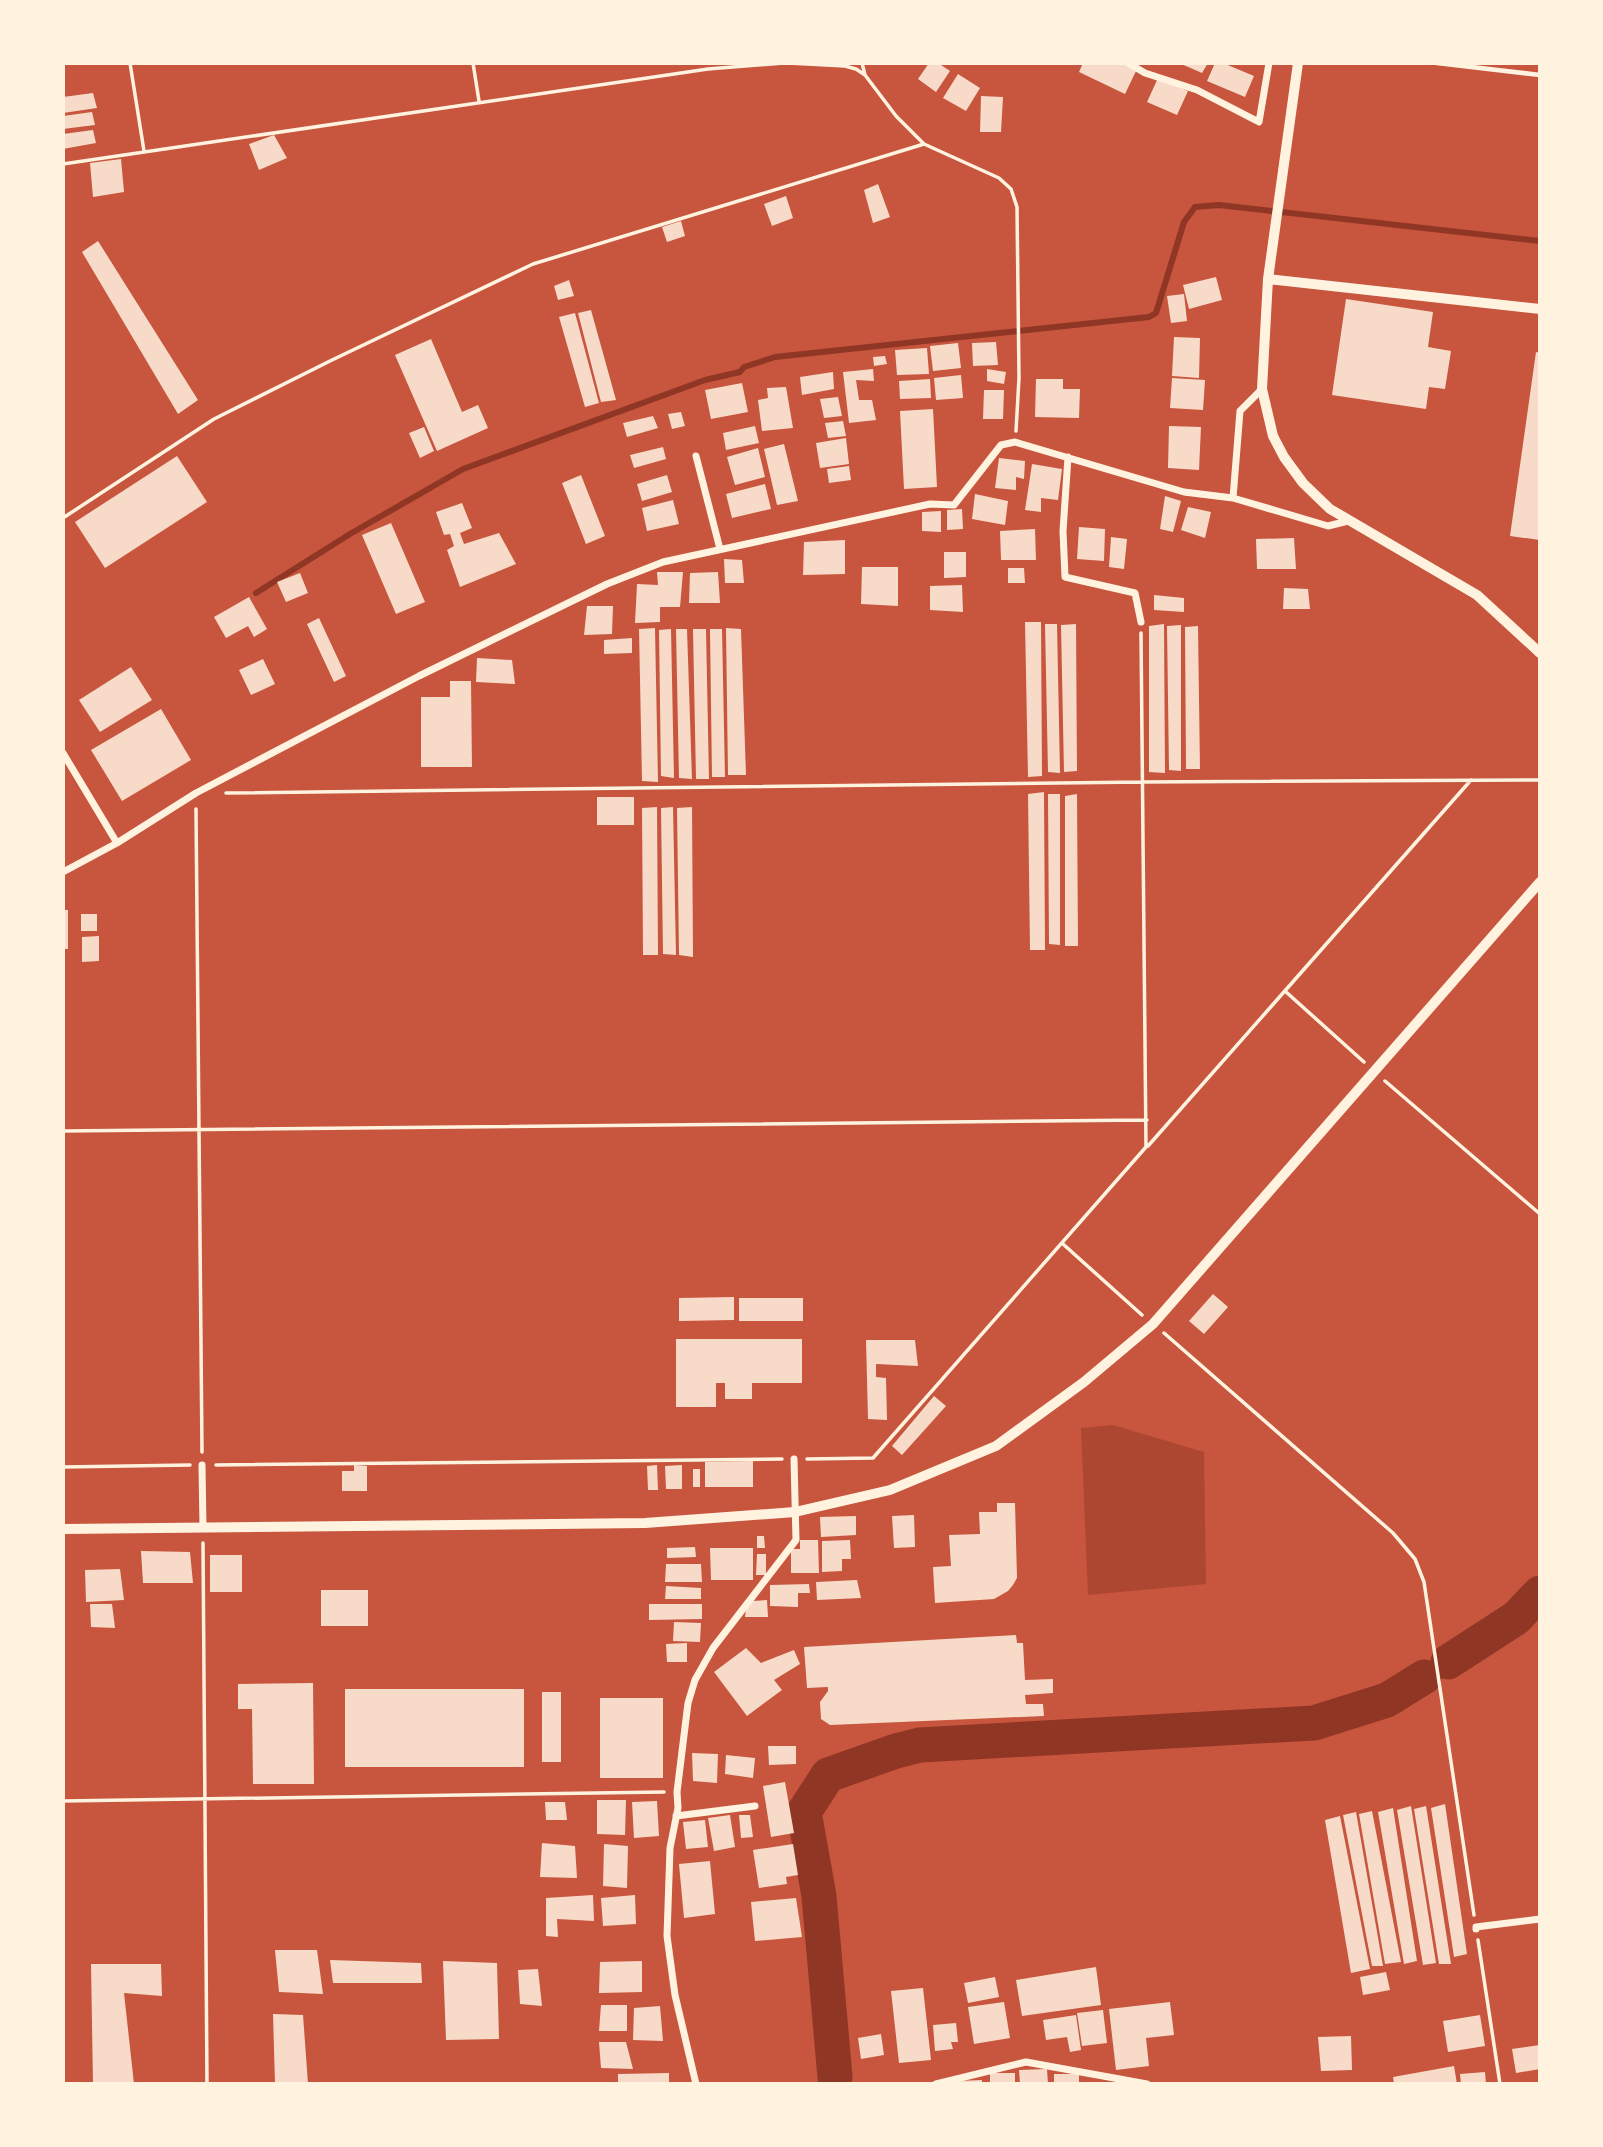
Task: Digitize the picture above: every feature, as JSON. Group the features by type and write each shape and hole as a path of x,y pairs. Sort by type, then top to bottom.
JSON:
{"street":[{"path":"1128,63 1144,73 1197,90 1259,122 1269,63"},
{"path":"1298,63 1268,279 1262,389 1273,436 1303,483 1330,509 1477,595 1540,653"},
{"path":"1268,279 1540,309"},
{"path":"1233,498 1240,411 1262,389"},
{"path":"63,872 196,793 419,676 607,584 663,562 720,549 930,504 954,505 1001,445 1015,442 1184,492 1233,498 1328,526 1348,521"},
{"path":"696,456 720,549"},
{"path":"1068,457 1063,531 1065,577 1135,593 1141,622"},
{"path":"63,753 117,842"},
{"path":"63,1529 645,1523 795,1512 890,1490 996,1446 1084,1382 1153,1324 1540,882"},
{"path":"696,2084 676,1995 667,1937 670,1848 688,1703 695,1680 713,1648 796,1540 794,1459"},
{"path":"202,1465 203,1527"},
{"path":"676,1816 755,1806"},
{"path":"1476,1928 1540,1919"},
{"path":"936,2084 1026,2062 1147,2084"}],"lane":[{"path":"1437,63 1540,75"}],"path":[{"path":"130,63 144,151"},
{"path":"473,63 479,101"},
{"path":"63,164 746,64 786,63 856,69 865,75 896,116 924,144 999,178 1011,189 1017,206 1019,378 1015,442"},
{"path":"862,63 865,75"},
{"path":"63,519 214,419 533,264 924,144"},
{"path":"1141,622 1146,1147"},
{"path":"63,1466 873,1458 1471,780"},
{"path":"224,793 1540,780"},
{"path":"196,793 202,1465"},
{"path":"1285,991 1540,1214"},
{"path":"63,1131 1147,1120"},
{"path":"1063,1244 1393,1533 1415,1559 1424,1583 1500,2084"},
{"path":"203,1527 207,2084"},
{"path":"63,1801 677,1791"}],"shaded area":[{"path":"1113,1425 1204,1452 1206,1584 1088,1595 1081,1428"}],"building":[{"path":"929,63 938,63 950,71 936,92 918,79"},
{"path":"1083,63 1124,63 1137,69 1125,94 1079,72"},
{"path":"1179,63 1208,63 1202,73"},
{"path":"1215,63 1223,63 1254,76 1245,97 1207,81"},
{"path":"958,74 980,88 966,111 943,98"},
{"path":"1158,78 1188,91 1177,115 1147,102"},
{"path":"93,93 97,108 63,113 63,97"},
{"path":"981,96 1003,97 1001,132 980,132"},
{"path":"92,112 95,125 63,129 63,116"},
{"path":"93,130 96,143 63,149 63,134"},
{"path":"274,135 287,158 259,170 249,144"},
{"path":"121,159 124,192 93,197 90,163"},
{"path":"878,184 890,217 873,223 864,190"},
{"path":"786,196 793,218 772,226 764,204"},
{"path":"681,221 685,236 667,242 662,227"},
{"path":"98,241 198,400 178,414 82,252"},
{"path":"1216,277 1222,300 1189,309 1183,285"},
{"path":"569,280 574,296 558,300 554,286"},
{"path":"1184,294 1187,321 1171,323 1167,296"},
{"path":"1346,299 1433,312 1428,347 1451,351 1445,389 1429,387 1426,409 1332,395"},
{"path":"591,310 616,400 601,402 578,313"},
{"path":"575,313 599,403 585,407 559,317"},
{"path":"1174,337 1200,338 1199,378 1172,376"},
{"path":"431,339 462,412 478,405 488,428 437,451 395,355"},
{"path":"996,342 998,365 973,366 972,343"},
{"path":"958,343 961,368 933,371 930,346"},
{"path":"927,348 929,374 897,375 895,350"},
{"path":"1536,352 1540,353 1540,540 1510,536"},
{"path":"885,356 887,364 874,366 873,357"},
{"path":"873,369 874,381 856,380 859,400 872,400 876,420 849,423 843,372"},
{"path":"987,369 1006,372 1004,384 987,381"},
{"path":"833,372 834,389 802,395 800,377"},
{"path":"961,375 963,398 936,400 934,378"},
{"path":"1172,378 1205,380 1203,410 1170,408"},
{"path":"930,379 931,398 900,399 899,381"},
{"path":"1036,379 1063,379 1063,389 1080,389 1079,418 1035,417"},
{"path":"742,383 748,412 711,419 705,390"},
{"path":"786,387 793,428 762,431 758,400 768,398 767,388"},
{"path":"984,390 1004,390 1003,419 983,419"},
{"path":"838,397 842,416 824,418 820,399"},
{"path":"933,409 937,487 904,489 900,411"},
{"path":"681,412 685,426 672,429 668,414"},
{"path":"653,416 658,428 627,437 623,423"},
{"path":"843,421 846,436 828,438 825,423"},
{"path":"755,426 759,443 726,450 723,433"},
{"path":"1169,426 1201,427 1199,470 1168,468"},
{"path":"424,427 434,451 420,458 409,433"},
{"path":"846,438 849,464 820,468 816,443"},
{"path":"784,444 798,501 777,505 764,449"},
{"path":"663,447 666,459 634,468 630,455"},
{"path":"758,448 765,477 735,485 727,457"},
{"path":"177,456 207,502 105,568 75,522"},
{"path":"999,458 1025,461 1024,479 1016,477 1016,490 995,488"},
{"path":"1032,464 1062,469 1058,500 1041,498 1041,512 1025,510"},
{"path":"849,466 851,480 829,483 827,469"},
{"path":"581,475 605,536 586,544 562,483"},
{"path":"667,475 672,492 642,501 637,484"},
{"path":"765,484 771,509 732,518 726,494"},
{"path":"975,494 1008,501 1005,525 972,519"},
{"path":"1165,496 1181,501 1173,532 1160,529"},
{"path":"673,500 679,524 647,531 642,508"},
{"path":"462,503 472,528 460,533 464,544 499,533 516,564 460,587 447,550 454,546 450,534 444,535 436,512"},
{"path":"1188,507 1211,512 1205,538 1181,530"},
{"path":"962,509 963,529 947,530 947,510"},
{"path":"941,511 941,532 922,531 922,512"},
{"path":"391,523 425,602 396,614 362,535"},
{"path":"1079,527 1105,529 1104,561 1077,559"},
{"path":"1035,529 1036,560 1001,560 1000,531"},
{"path":"1111,537 1127,539 1124,569 1109,567"},
{"path":"1294,538 1296,569 1257,569 1256,539"},
{"path":"845,540 845,574 803,575 804,542"},
{"path":"944,552 966,552 966,577 944,578"},
{"path":"724,559 742,560 744,583 725,583"},
{"path":"862,567 898,567 898,606 861,604"},
{"path":"1008,568 1024,568 1025,583 1008,583"},
{"path":"657,572 683,572 680,607 660,607 660,622 635,623 637,584 658,585"},
{"path":"718,572 720,603 689,603 690,573"},
{"path":"300,573 308,593 286,602 277,582"},
{"path":"962,585 963,612 930,610 930,586"},
{"path":"1284,588 1308,589 1310,609 1283,609"},
{"path":"1154,595 1184,598 1184,612 1154,610"},
{"path":"249,597 267,629 254,637 248,626 226,638 214,617"},
{"path":"587,606 613,606 612,634 584,635"},
{"path":"319,618 346,676 334,682 307,624"},
{"path":"1025,622 1041,622 1042,776 1028,777"},
{"path":"1045,624 1057,624 1060,773 1048,772"},
{"path":"1076,624 1077,771 1064,772 1061,625"},
{"path":"1164,624 1165,773 1149,772 1149,626"},
{"path":"1181,625 1181,771 1169,770 1167,626"},
{"path":"1198,626 1200,769 1186,769 1185,627"},
{"path":"655,628 658,782 642,781 639,629"},
{"path":"726,628 741,629 746,775 728,775"},
{"path":"671,629 674,778 661,776 659,630"},
{"path":"676,629 687,629 692,779 679,778"},
{"path":"693,629 706,629 709,779 696,779"},
{"path":"710,629 722,629 725,777 712,777"},
{"path":"632,638 632,653 604,654 604,640"},
{"path":"477,658 512,660 515,684 476,682"},
{"path":"263,659 275,684 251,695 239,670"},
{"path":"131,667 152,700 100,732 79,700"},
{"path":"450,681 471,681 472,767 421,767 421,697 450,697"},
{"path":"161,709 191,760 122,801 91,750"},
{"path":"1044,792 1045,950 1030,950 1028,794"},
{"path":"1048,794 1060,794 1060,945 1049,944"},
{"path":"1077,794 1078,946 1065,946 1065,796"},
{"path":"597,797 634,797 634,825 597,825"},
{"path":"657,807 658,955 643,955 642,808"},
{"path":"673,807 676,955 663,954 661,808"},
{"path":"692,807 693,957 679,955 677,808"},
{"path":"63,910 68,910 68,949 63,949"},
{"path":"81,914 97,914 97,931 81,931"},
{"path":"99,936 99,961 82,962 82,937"},
{"path":"1213,1294 1228,1307 1204,1334 1189,1321"},
{"path":"734,1297 734,1320 679,1321 679,1298"},
{"path":"739,1298 803,1298 803,1321 739,1321"},
{"path":"676,1339 802,1339 802,1383 752,1383 752,1399 725,1399 725,1383 716,1383 716,1407 676,1407"},
{"path":"866,1340 915,1340 918,1366 876,1364 876,1377 886,1378 887,1420 868,1419"},
{"path":"934,1396 946,1406 902,1455 892,1446"},
{"path":"753,1461 753,1487 705,1487 705,1462"},
{"path":"354,1465 367,1466 367,1491 342,1491 342,1471 354,1471"},
{"path":"657,1465 658,1490 648,1490 647,1466"},
{"path":"682,1465 682,1489 666,1489 665,1466"},
{"path":"693,1469 700,1469 700,1487 693,1487"},
{"path":"997,1503 1015,1503 1017,1578 1013,1585 994,1599 935,1603 933,1567 951,1566 949,1535 980,1534 979,1512 997,1512"},
{"path":"914,1515 915,1547 894,1548 892,1516"},
{"path":"856,1516 856,1535 821,1537 820,1517"},
{"path":"757,1536 764,1536 765,1548 757,1548"},
{"path":"800,1540 818,1540 819,1573 791,1573 791,1549 800,1549"},
{"path":"850,1540 851,1559 842,1559 842,1571 822,1572 822,1541"},
{"path":"695,1547 696,1557 667,1558 667,1548"},
{"path":"710,1548 753,1548 753,1580 711,1580"},
{"path":"141,1551 190,1552 193,1583 143,1583"},
{"path":"757,1554 766,1554 766,1575 756,1575"},
{"path":"210,1555 242,1555 242,1592 210,1592"},
{"path":"666,1564 701,1564 702,1582 665,1582"},
{"path":"120,1569 124,1600 86,1602 85,1570"},
{"path":"857,1580 861,1598 817,1600 816,1582"},
{"path":"809,1584 810,1593 798,1593 798,1607 770,1606 770,1585"},
{"path":"666,1586 701,1588 701,1599 665,1599"},
{"path":"321,1590 368,1590 368,1626 321,1626"},
{"path":"767,1600 768,1617 745,1617 746,1609 753,1601"},
{"path":"90,1604 112,1604 115,1628 91,1627"},
{"path":"649,1604 702,1604 702,1619 649,1620"},
{"path":"674,1622 701,1623 700,1642 673,1641"},
{"path":"1016,1635 1017,1643 1023,1643 1025,1680 1053,1679 1053,1693 1025,1695 1026,1704 1043,1704 1044,1716 830,1725 821,1719 820,1702 828,1687 807,1688 804,1647"},
{"path":"687,1643 687,1662 667,1662 666,1644"},
{"path":"746,1648 761,1663 794,1650 800,1664 774,1680 782,1690 747,1716 714,1672"},
{"path":"313,1683 314,1784 253,1784 252,1709 238,1709 238,1684"},
{"path":"345,1689 524,1689 524,1767 345,1767"},
{"path":"542,1692 561,1692 561,1762 542,1762"},
{"path":"600,1698 663,1698 663,1778 600,1778"},
{"path":"768,1746 796,1746 796,1764 769,1765"},
{"path":"692,1753 718,1754 717,1783 693,1781"},
{"path":"726,1755 755,1758 753,1778 725,1774"},
{"path":"785,1782 794,1833 771,1837 763,1786"},
{"path":"597,1800 626,1800 625,1835 597,1834"},
{"path":"657,1801 659,1836 634,1838 632,1802"},
{"path":"545,1802 565,1802 567,1820 546,1820"},
{"path":"1445,1804 1467,1954 1454,1957 1431,1808"},
{"path":"1411,1806 1436,1963 1423,1965 1397,1810"},
{"path":"1426,1806 1451,1964 1439,1964 1414,1809"},
{"path":"1393,1808 1417,1961 1404,1964 1378,1812"},
{"path":"1372,1811 1401,1962 1385,1964 1359,1814"},
{"path":"1356,1812 1383,1966 1372,1966 1343,1815"},
{"path":"730,1815 735,1847 714,1851 708,1818"},
{"path":"739,1815 750,1815 753,1837 741,1838"},
{"path":"1340,1816 1370,1969 1351,1973 1325,1820"},
{"path":"705,1820 708,1847 686,1849 683,1822"},
{"path":"542,1843 575,1846 577,1878 540,1877"},
{"path":"604,1844 628,1846 627,1888 603,1886"},
{"path":"793,1844 798,1875 786,1877 787,1884 759,1888 753,1850"},
{"path":"710,1861 715,1914 684,1918 679,1864"},
{"path":"593,1895 594,1921 557,1919 558,1937 546,1936 546,1898"},
{"path":"635,1895 636,1924 603,1926 601,1898"},
{"path":"796,1898 802,1937 755,1941 751,1902"},
{"path":"275,1950 317,1950 323,1994 279,1992"},
{"path":"330,1960 421,1963 422,1983 333,1983"},
{"path":"443,1961 497,1963 499,2039 446,2040"},
{"path":"642,1961 642,1992 599,1993 600,1962"},
{"path":"91,1964 161,1964 162,1996 124,1993 134,2084 93,2084"},
{"path":"1096,1967 1101,2005 1022,2016 1016,1980"},
{"path":"538,1969 542,2006 520,2004 518,1970"},
{"path":"1386,1972 1390,1990 1363,1995 1360,1977"},
{"path":"995,1977 999,1997 968,2003 964,1983"},
{"path":"923,1988 931,2060 899,2063 891,1991"},
{"path":"1004,2002 1010,2038 974,2044 968,2007"},
{"path":"1170,2002 1174,2035 1146,2038 1149,2066 1116,2070 1109,2009"},
{"path":"601,2005 627,2005 627,2031 599,2031"},
{"path":"660,2006 663,2041 633,2040 634,2008"},
{"path":"1103,2010 1107,2043 1082,2046 1077,2013"},
{"path":"273,2014 303,2015 308,2084 275,2084"},
{"path":"1076,2015 1081,2050 1070,2052 1067,2037 1046,2040 1043,2020"},
{"path":"1480,2015 1485,2046 1448,2052 1443,2021"},
{"path":"956,2023 958,2042 951,2042 953,2049 935,2051 933,2025"},
{"path":"881,2034 884,2055 861,2059 858,2038"},
{"path":"1351,2036 1352,2070 1321,2071 1318,2037"},
{"path":"599,2042 626,2042 633,2069 601,2068"},
{"path":"1540,2045 1540,2069 1516,2073 1512,2049"},
{"path":"1454,2066 1457,2084 1394,2084 1393,2077"},
{"path":"1047,2069 1048,2084 1020,2084 1019,2070"},
{"path":"1485,2072 1486,2084 1461,2084 1460,2074"},
{"path":"669,2073 669,2084 618,2084 618,2074"},
{"path":"990,2073 1015,2073 1015,2084 990,2084"},
{"path":"1054,2074 1079,2074 1079,2084 1054,2084"},
{"path":"982,2080 982,2084 957,2084 957,2081"}],"waterway":[{"path":"256,593 350,534 463,469 705,380 740,372 744,367 775,357 1149,317 1156,313 1184,222 1195,207 1219,205 1540,241"},
{"path":"1448,1662 1516,1618 1540,1593"},
{"path":"835,2077 819,1896 804,1812 828,1775 920,1745 1314,1723 1387,1700 1424,1677"},
{"path":"835,2077 837,2084"}]}
